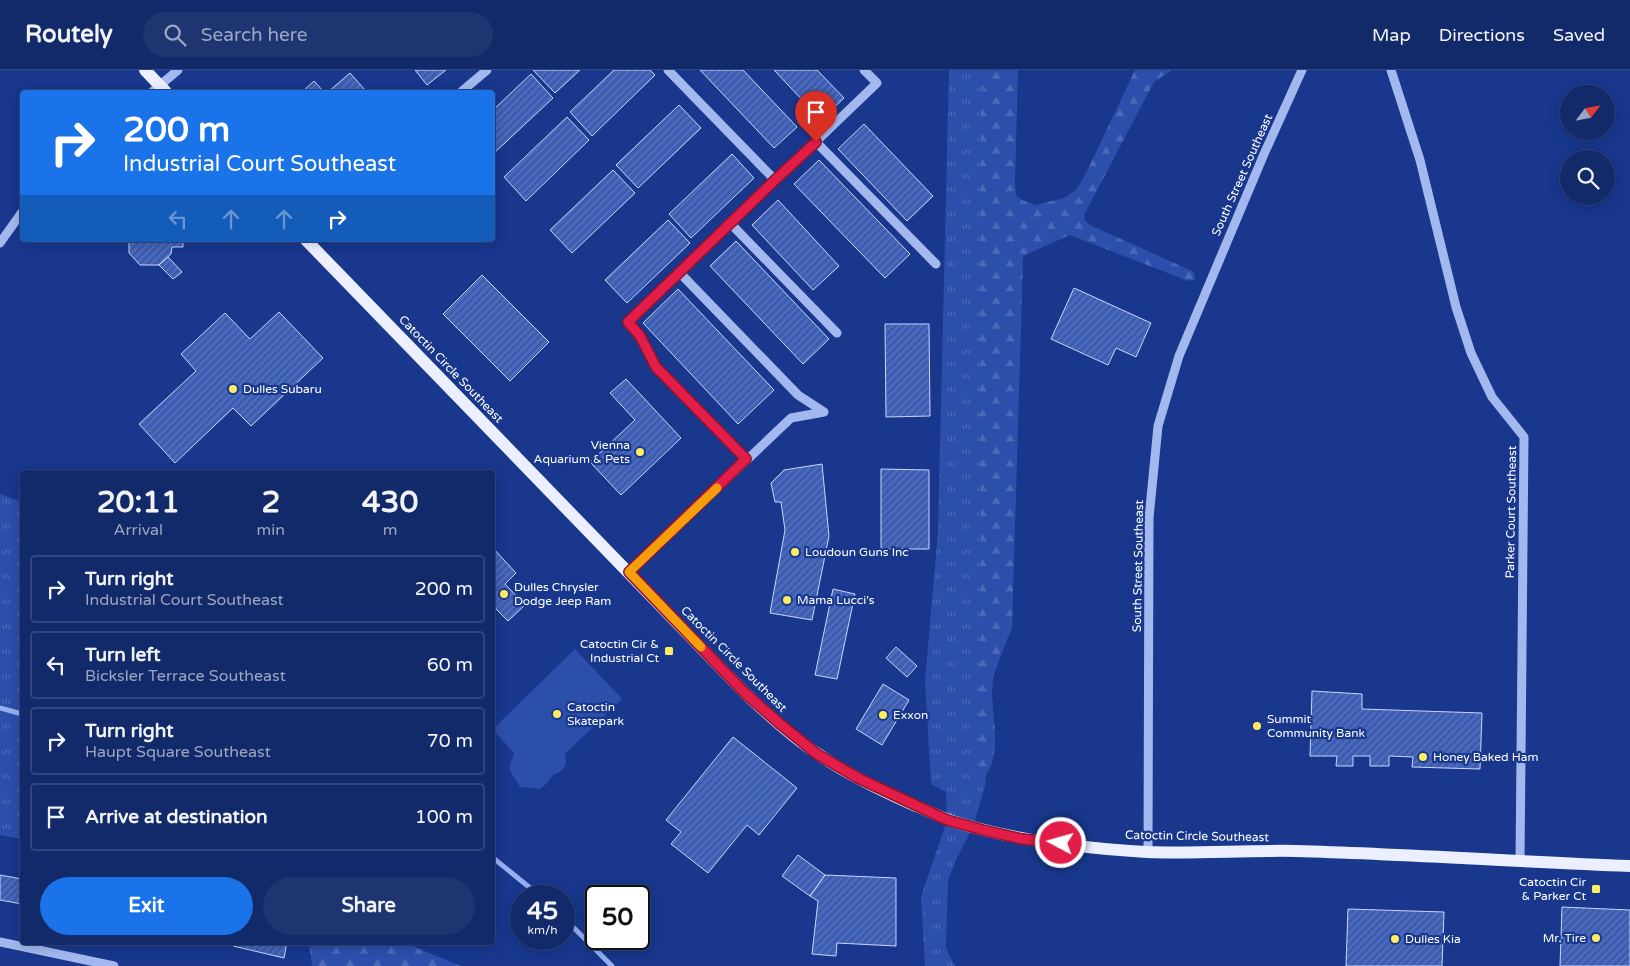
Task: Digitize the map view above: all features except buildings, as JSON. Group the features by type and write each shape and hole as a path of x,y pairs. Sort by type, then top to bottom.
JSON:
{"main road":[{"path":"145,70 159,90"},
{"name":"Catoctin Circle Southeast","path":"308,242 746,694 817,754 858,778 947,820 1022,839 1148,852 1294,851 1630,866"}],"street":[{"path":"159,90 178,70"},
{"path":"463,90 487,70"},
{"path":"668,70 775,180"},
{"path":"746,459 656,367 640,336 628,322 877,83 864,70"},
{"name":"South Street Southeast","path":"1148,852 1149,518 1158,426 1179,356 1264,154 1302,70"},
{"name":"Parker Court Southeast","path":"1391,70 1420,160 1456,307 1471,353 1492,397 1524,437 1520,862"},
{"path":"816,142 936,264"},
{"path":"0,243 20,215"},
{"path":"730,223 837,333"},
{"path":"629,572 791,418 824,412 798,395 679,272"},
{"path":"0,942 114,966"}],"green space":[{"path":"949,70 1011,70 1007,640 993,677 985,786 973,827 948,880 946,948 955,966 925,966 921,897 947,820 946,792 931,784 925,681 938,531"},
{"path":"984,70 1018,70 1016,196 1036,205 1064,198 1076,190 1135,70 1172,70 1154,82 1084,215 1085,221 1090,225 1194,272 1195,280 1188,281 1070,235 1025,255 1023,258 1012,629 995,664 992,691 995,750 988,772 981,780 978,773 981,513 979,414 981,108"},
{"path":"0,494 20,501 20,839 0,835"},
{"name":"Catoctin Skatepark","path":"575,649 622,699 565,754 566,764 563,769 553,775 540,789 520,787 511,773 510,763 514,753 495,732 495,727"},
{"path":"309,945 410,945 461,966 312,966"}],"waterway":[{"path":"0,708 20,713"},
{"path":"495,859 526,885"},
{"path":"575,929 612,966"}],"slow traffic":[{"path":"701,647 629,572 717,488"}],"place":[{"name":"Dulles Subaru","path":"233,389"},
{"name":"Vienna Aquarium & Pets","path":"640,452"},
{"name":"Loudoun Guns Inc","path":"795,552"},
{"name":"Dulles Chrysler Dodge Jeep Ram","path":"504,594"},
{"name":"Mama Lucci's","path":"787,600"},
{"name":"Catoctin Cir & Industrial Ct","path":"669,651"},
{"name":"Catoctin Skatepark","path":"557,714"},
{"name":"Exxon","path":"883,715"},
{"name":"Summit Community Bank","path":"1257,726"},
{"name":"Honey Baked Ham","path":"1423,757"},
{"name":"Catoctin Cir & Parker Ct","path":"1596,889"},
{"name":"Mr. Tire","path":"1596,938"},
{"name":"Dulles Kia","path":"1395,939"}],"route":[{"path":"816,142 628,322 640,336 656,367 746,459 629,572 746,694 817,754 858,778 947,820 1022,839 1061,843"}]}
